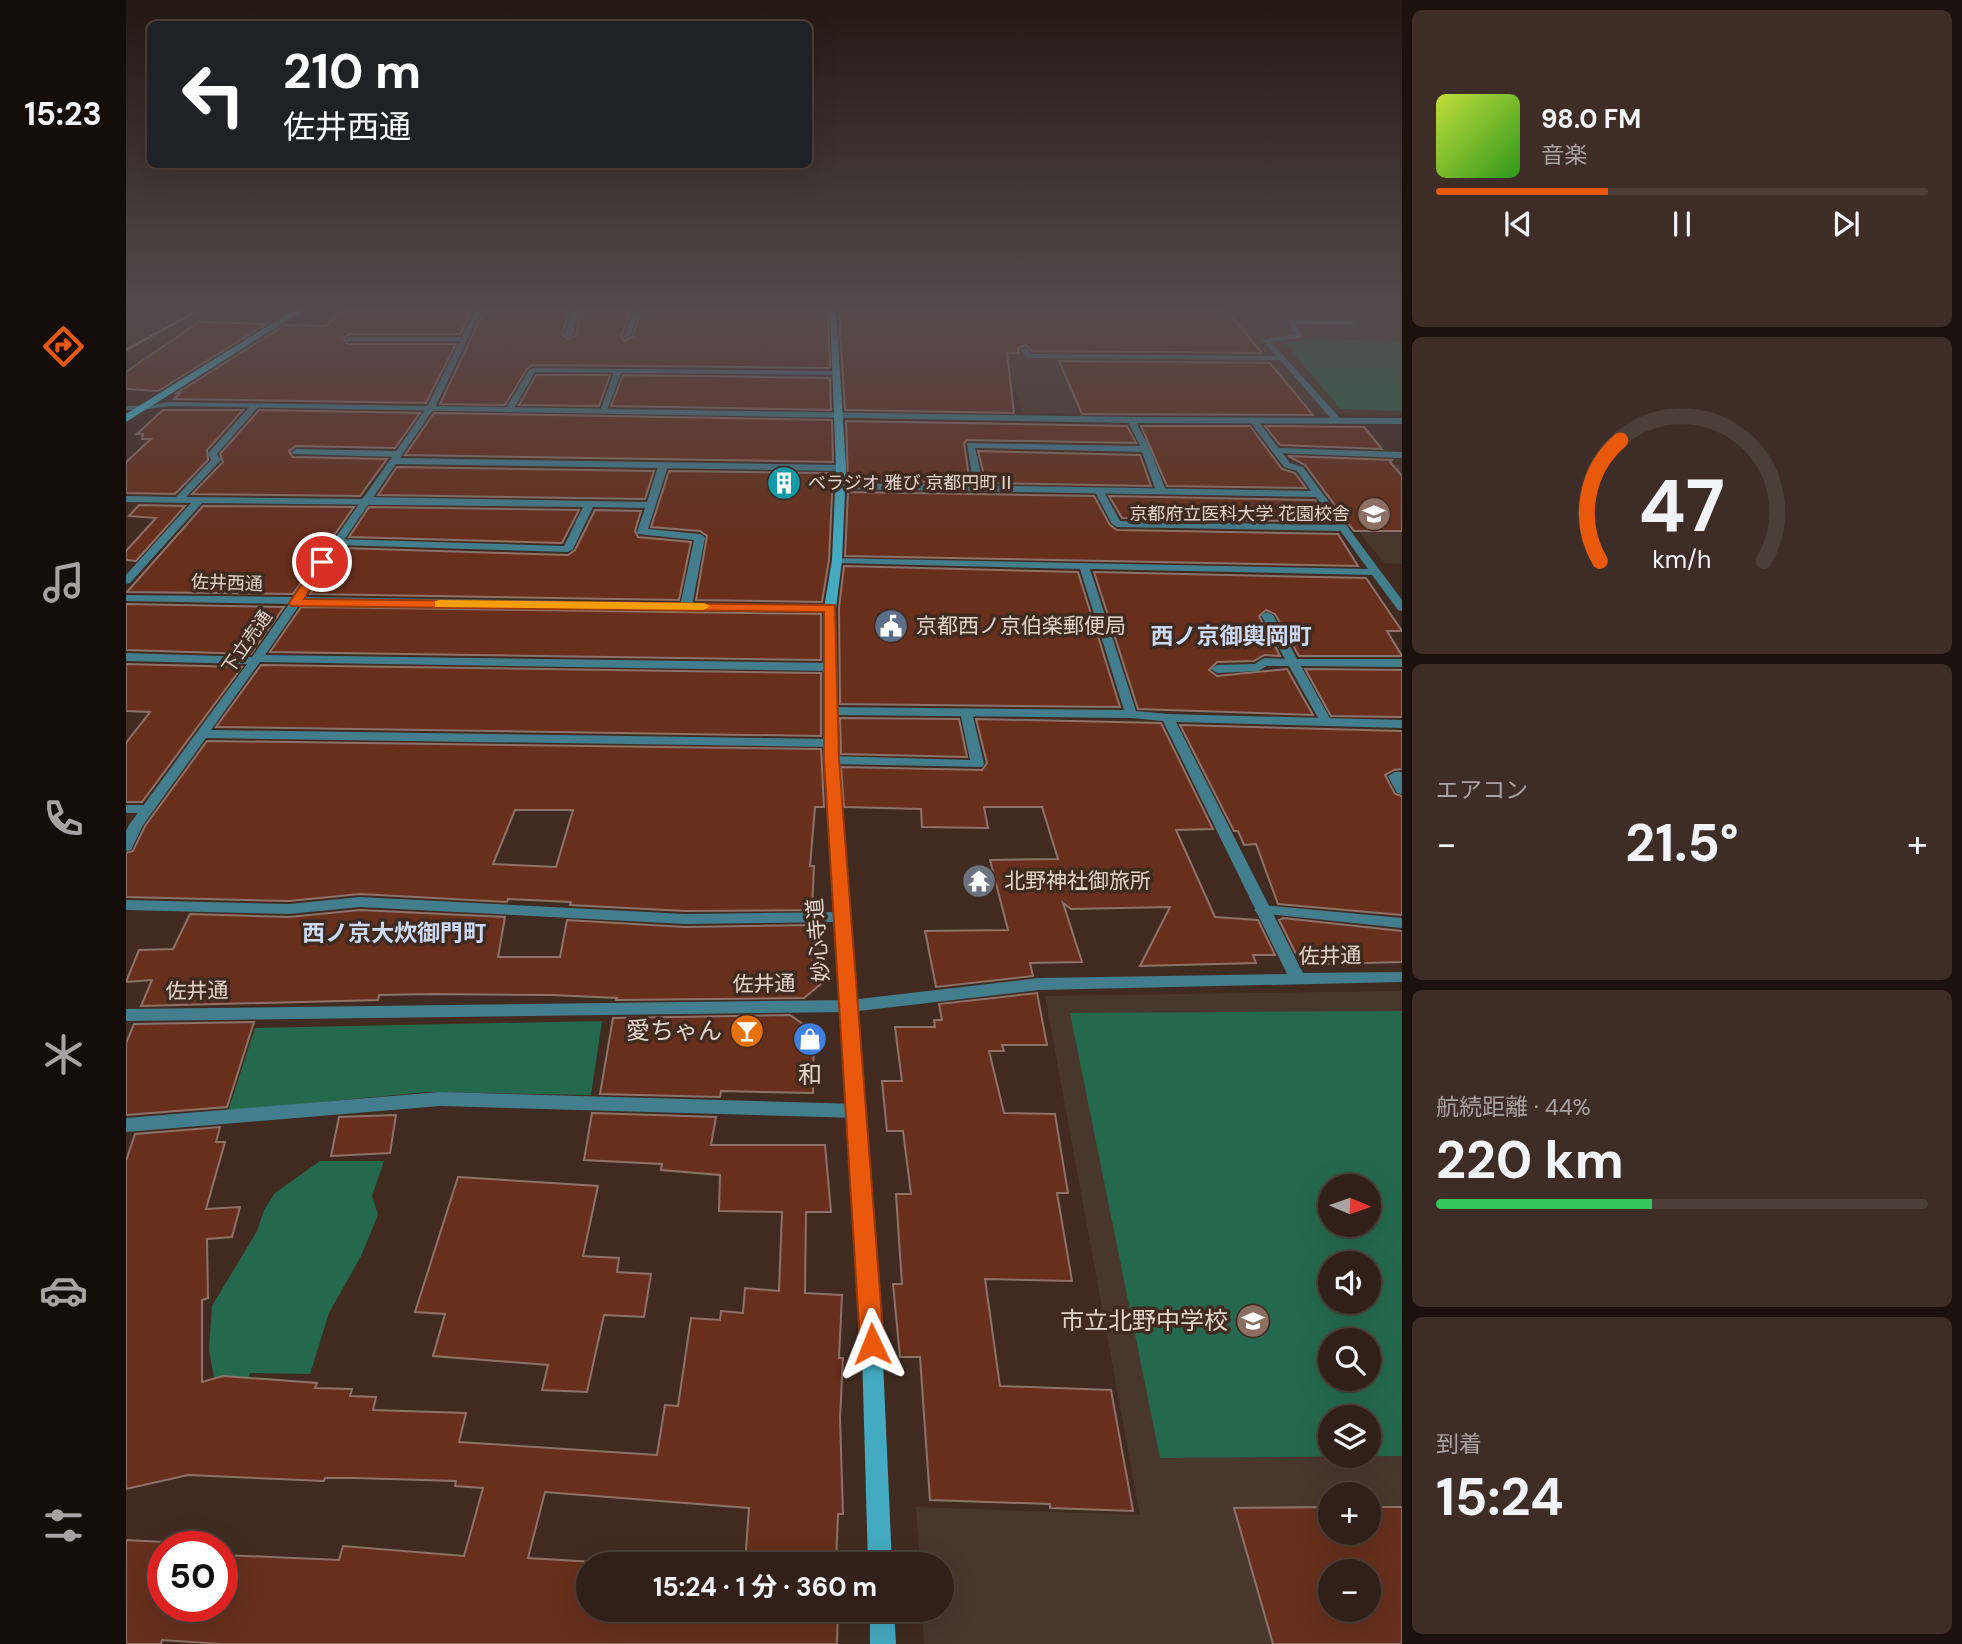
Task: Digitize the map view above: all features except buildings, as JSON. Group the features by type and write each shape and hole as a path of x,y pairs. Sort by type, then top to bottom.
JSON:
{"main road":[{"path":"126,418 175,388"},
{"name":"妙心寺道","path":"838,388 841,486 837,560 830,608 831,760 871,1316 880,1552"},
{"path":"882,1622 883,1644"}],"street":[{"name":"下立売通","path":"126,847 147,809 256,660 431,407 440,388"},
{"path":"510,408 522,388"},
{"path":"603,410 612,388"},
{"path":"1308,388 1337,420"},
{"path":"126,408 169,404 839,413 1131,420 1402,421"},
{"path":"178,500 216,460 212,454 256,405"},
{"path":"1253,419 1287,465 1300,469 1402,608"},
{"path":"1131,420 1146,449 1161,491"},
{"path":"979,488 970,445 1146,449"},
{"path":"1276,451 1402,455"},
{"path":"296,452 663,466 841,468"},
{"path":"663,466 642,532 700,537 685,606"},
{"path":"841,486 1317,494"},
{"path":"1099,490 1117,524 1344,528"},
{"path":"126,499 651,505"},
{"path":"126,581 199,500"},
{"path":"336,542 568,549 589,505"},
{"path":"837,560 1376,572"},
{"path":"1084,565 1131,714"},
{"name":"佐井西通","path":"126,598 295,603 830,608"},
{"path":"1267,615 1326,722"},
{"path":"126,657 830,667"},
{"path":"1217,669 1258,667 1264,662 1402,663"},
{"path":"830,711 1131,714 1168,718 1402,724"},
{"path":"831,760 977,764 966,712"},
{"path":"1168,718 1298,980"},
{"path":"203,734 831,743"},
{"path":"1402,776 1395,776 1402,790"},
{"path":"126,809 147,809"},
{"path":"126,905 289,909 360,902 685,919 842,917"},
{"path":"1262,910 1402,923"},
{"name":"佐井通","path":"126,1015 850,1006 1039,984 1402,977"},
{"path":"126,1125 440,1100 858,1111"}],"shaded area":[{"path":"1014,388 1402,388 1402,415 1023,413"},
{"name":"京都府立医科大学 花園校舎","path":"1306,464 1402,465 1402,564 1384,563"},
{"name":"市立北野中学校","path":"1402,991 1402,1644 924,1644 923,1622 954,1622 954,1552 919,1552 916,1507 1140,1515 1045,996"}],"green space":[{"path":"1322,388 1402,388 1402,411 1340,409"},
{"path":"1402,1011 1402,1456 1381,1456 1381,1405 1318,1405 1318,1457 1160,1458 1070,1013"},
{"path":"602,1021 591,1095 426,1092 228,1111 255,1028"},
{"path":"320,1161 384,1161 372,1196 378,1215 361,1256 329,1313 310,1374 250,1373 241,1396 217,1394 209,1350 212,1306 257,1231 264,1210 275,1193"}],"slow traffic":[{"path":"440,604 704,606"}],"place":[{"name":"べラジオ 雅び 京都円町Ⅱ","path":"784,483"},
{"name":"京都府立医科大学 花園校舎","path":"1374,514"},
{"name":"京都西ノ京伯楽郵便局","path":"891,626"},
{"name":"北野神社御旅所","path":"979,881"},
{"name":"愛ちゃん","path":"747,1031"},
{"name":"和","path":"810,1039"},
{"name":"市立北野中学校","path":"1253,1321"}],"district":[{"name":"西ノ京御輿岡町","path":"1231,636"},
{"name":"西ノ京大炊御門町","path":"394,933"}],"route":[{"path":"322,562 295,603 830,608 831,760 872,1344"}]}
